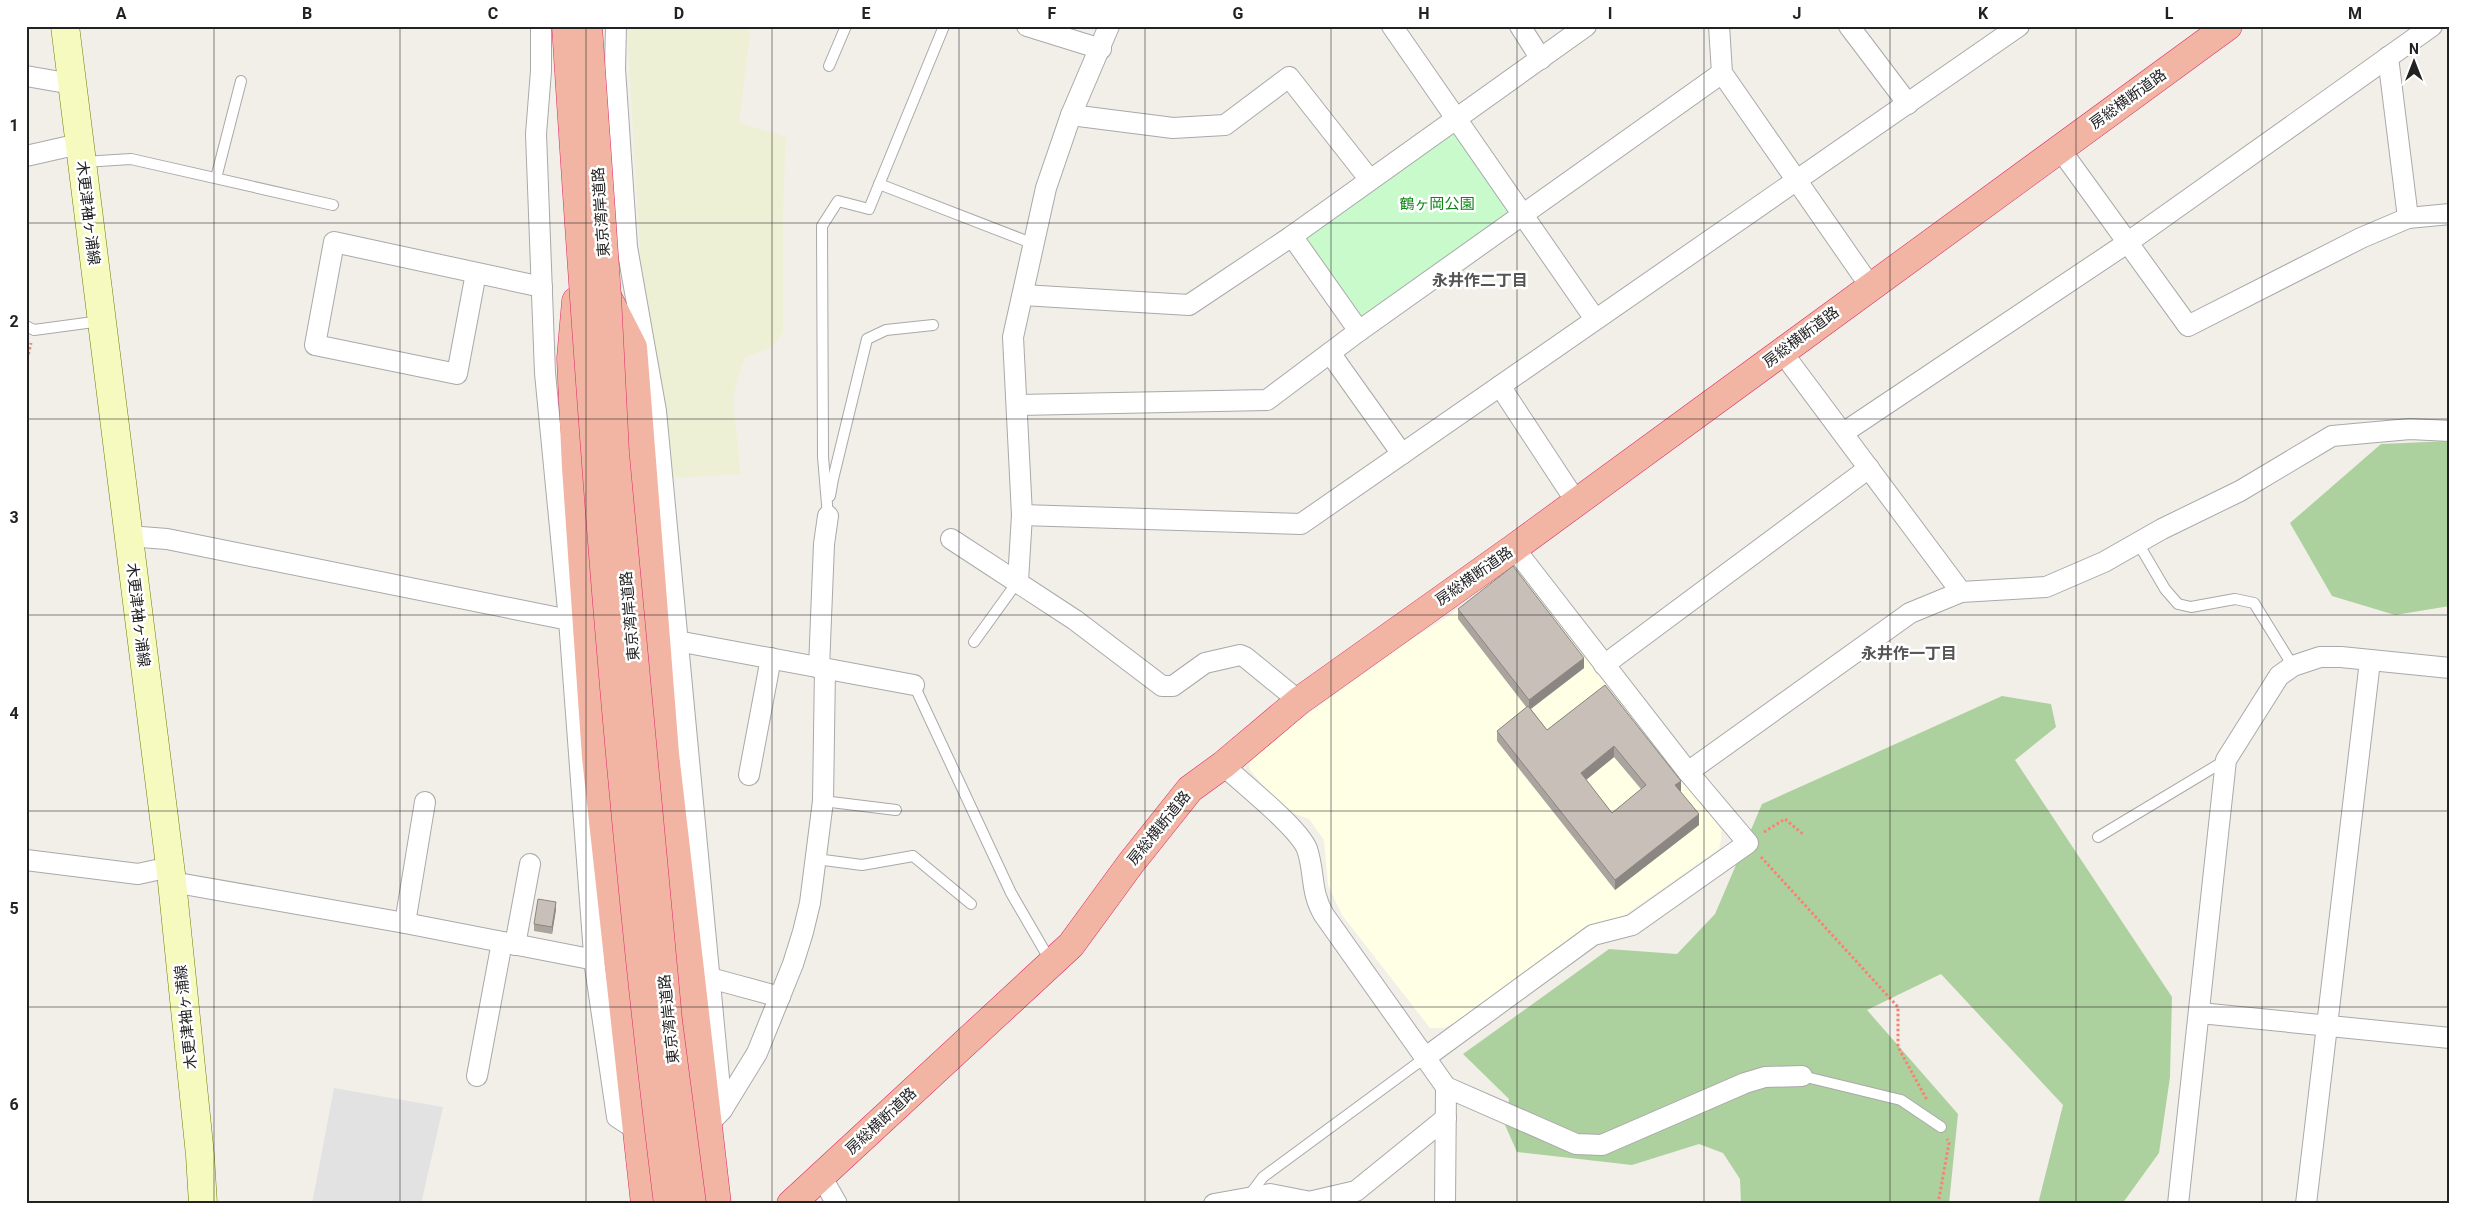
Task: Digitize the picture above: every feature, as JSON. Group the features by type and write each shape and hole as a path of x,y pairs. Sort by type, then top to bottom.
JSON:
{"highway":[{"name":"東京湾岸道路","path":"566,26 581,255 622,772 646,1026 668,1204"},
{"name":"東京湾岸道路","path":"588,26 608,296 615,453 668,1020 692,1204"},
{"name":"房総横断道路","path":"791,1204 1071,945 1131,863 1190,789 1224,765 1299,701 1514,548 2228,26"},
{"path":"581,255 571,358 576,467 596,757 645,1204"},
{"path":"608,296 633,347 665,754 715,1118 717,1204"}],"main road":[{"name":"木更津袖ヶ浦線","path":"65,26 171,875 200,1155 203,1204"}],"street":[{"path":"541,26 541,71 536,134 546,374 569,620 594,960 617,1117 637,1130"},
{"path":"616,26 615,69 627,247 656,411 710,978 715,1118"},
{"path":"1028,26 1101,49"},
{"path":"1018,581 1022,516 1018,405 1013,337 1046,188 1071,115 1101,49 1109,26"},
{"path":"1392,26 1595,319"},
{"path":"1520,26 1541,59"},
{"path":"1023,295 1189,305 1292,236 1586,26"},
{"path":"1719,26 1722,73 1870,286"},
{"path":"1849,26 1908,104"},
{"path":"1022,516 1302,524 2019,26"},
{"path":"1843,433 2127,243 2432,26"},
{"path":"2388,57 2408,218"},
{"path":"1018,405 1267,400 1359,331 1722,73"},
{"path":"26,76 72,84"},
{"path":"1071,115 1173,128 1225,124 1289,77 1370,180"},
{"path":"2060,148 2188,326 2361,238 2408,218 2450,214"},
{"path":"26,156 80,153"},
{"path":"1292,236 1359,331"},
{"path":"476,272 457,374 315,345 334,242 476,272 542,287"},
{"path":"1782,352 1961,592"},
{"path":"1330,353 1402,454"},
{"path":"1500,386 1577,502"},
{"path":"1688,772 1910,613 1961,592 2046,587 2104,562 2240,490 2332,436 2410,429 2450,431"},
{"path":"1604,665 1869,468"},
{"path":"715,1118 756,1054 780,997 803,932 816,859 823,801 822,668 824,544 828,516"},
{"path":"128,536 167,540 569,620"},
{"path":"951,539 1075,620 1162,686 1173,686 1205,664 1240,655 1299,701"},
{"path":"1426,1057 1593,935 1632,925 1748,843 1688,772 1514,548"},
{"path":"677,641 914,685"},
{"path":"748,776 771,658"},
{"path":"2178,1204 2226,760 2279,676 2293,666 2320,658 2450,668"},
{"path":"2306,1204 2370,661"},
{"path":"1224,765 1292,828 1307,848 1316,902 1446,1087 1576,1144 1602,1145 1738,1085 1765,1077 1802,1076"},
{"path":"405,923 425,802"},
{"path":"26,860 138,874 171,875 594,960"},
{"path":"478,1076 509,943 530,864"},
{"path":"710,978 780,997"},
{"path":"2200,1013 2450,1038"},
{"path":"1445,1204 1446,1087"},
{"path":"1214,1204 1270,1194 1315,1203 1356,1191 1446,1118"},
{"path":"821,1176 837,1204"}],"lane":[{"path":"829,66 846,26"},
{"path":"828,516 823,457 822,226 838,201 869,209 944,26"},
{"path":"216,178 241,81"},
{"path":"80,153 131,159 333,205"},
{"path":"879,184 1034,244"},
{"path":"30,328 102,321"},
{"path":"828,516 832,478 867,339 886,330 932,325"},
{"path":"2138,543 2166,589 2178,604 2191,607 2235,599 2254,603 2293,666"},
{"path":"974,642 1018,581"},
{"path":"914,685 1011,894 1052,963"},
{"path":"2098,837 2226,760"},
{"path":"823,801 896,810"},
{"path":"816,859 862,865 913,856 971,904"},
{"path":"1247,1198 1263,1178 1426,1057"},
{"path":"1802,1076 1901,1100 1941,1127"}],"path":[{"path":"26,364 30,328"},
{"path":"1804,835 1785,819 1748,843 1898,1007 1898,1048 1949,1143 1938,1204"}],"shaded area":[{"path":"627,26 751,26 739,122 786,137 783,210 783,332 772,347 746,357 739,373 733,400 741,474 673,478 662,385 641,267"},
{"path":"1516,567 1701,802 1721,830 1721,840 1719,849 1622,917 1591,926 1461,1020 1443,1028 1430,1028 1342,915 1328,885 1324,840 1309,819 1289,812 1277,803 1250,770 1247,758 1413,638 1444,619"},
{"path":"334,1088 443,1107 421,1204 312,1204"}],"green space":[{"name":"鶴ヶ岡公園","path":"1456,119 1523,214 1359,331 1292,236"},
{"path":"2450,441 2450,606 2395,615 2332,596 2290,523 2381,444"},
{"path":"2002,696 2051,704 2056,727 2015,760 2172,997 2170,1077 2159,1153 2122,1204 2038,1204 2063,1105 1941,974 1867,1010 1958,1114 1949,1204 1741,1204 1740,1179 1723,1153 1699,1144 1632,1165 1517,1152 1505,1125 1509,1099 1463,1054 1609,949 1677,954 1715,914 1762,804"}],"building":[{"path":"1513,566 1584,658 1529,700 1458,609"},
{"path":"1605,685 1681,781 1675,785 1699,814 1615,880 1497,731 1528,706 1547,730","holes":["1614,746 1646,785 1612,813 1581,773"]},
{"path":"538,899 556,902 552,927 534,924"}],"district":[{"name":"永井作二丁目","path":"1480,280"},
{"name":"永井作一丁目","path":"1909,653"}]}
